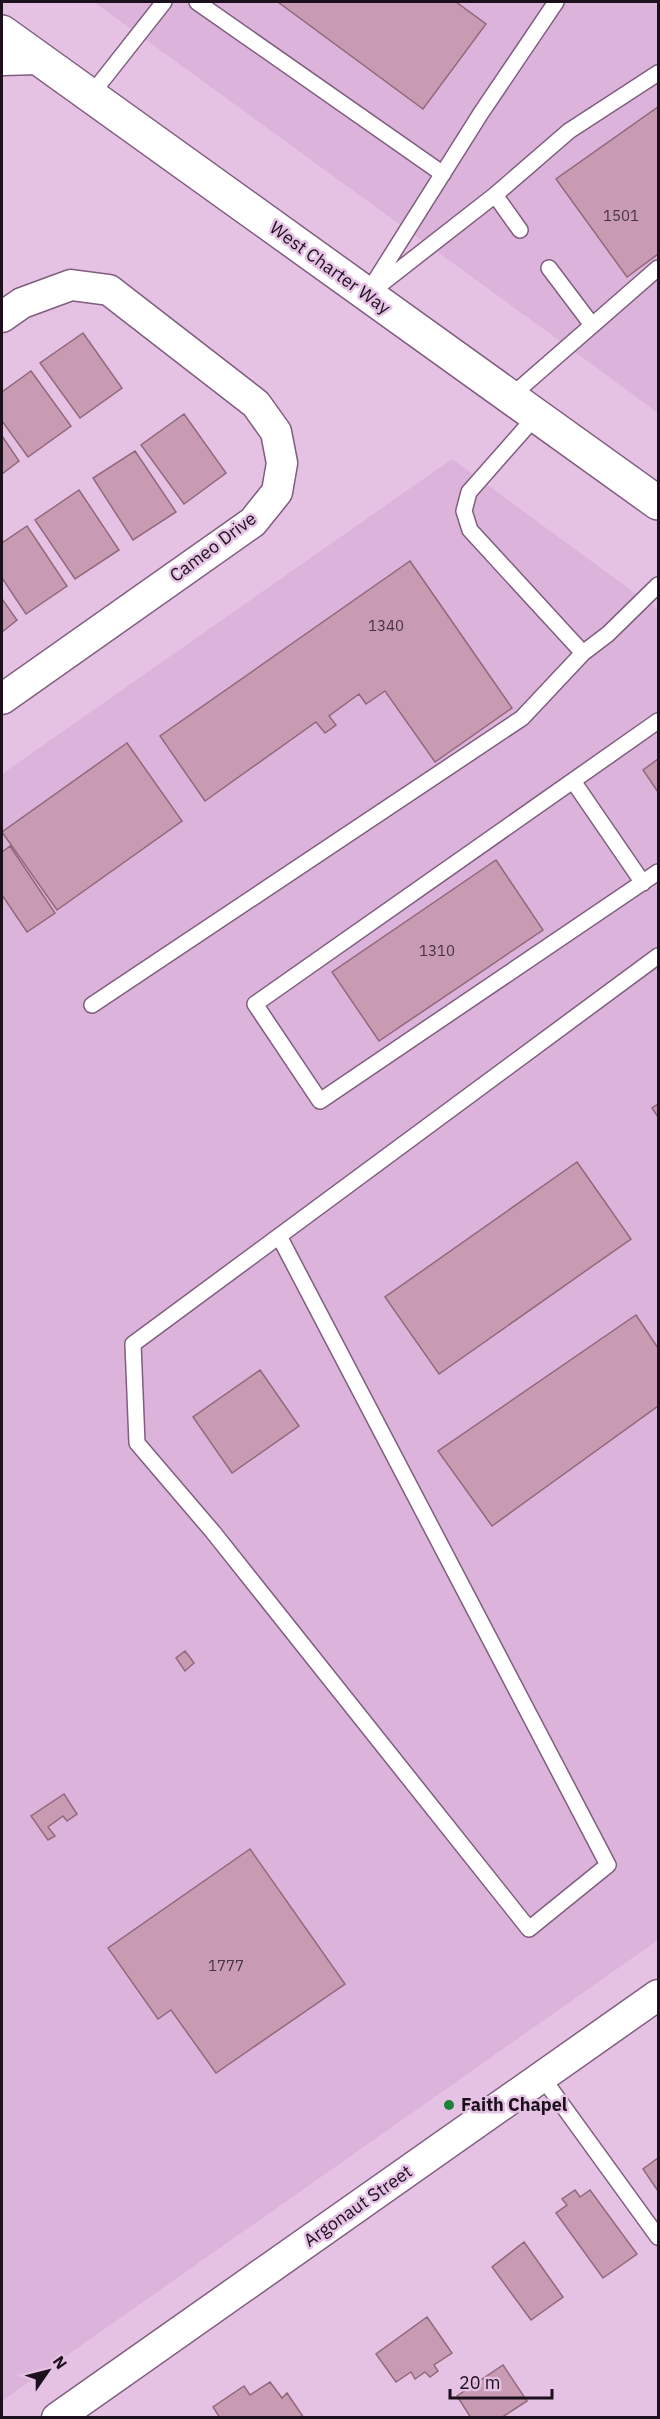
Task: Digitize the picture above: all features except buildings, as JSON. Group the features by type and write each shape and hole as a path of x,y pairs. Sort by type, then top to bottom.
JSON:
{"highway":[{"name":"West Charter Way","path":"2,32 658,503"}],"street":[{"path":"2,60 38,59"},
{"name":"Cameo Drive","path":"2,317 22,303 70,285 109,290 256,404 276,432 282,463 277,492 253,522 2,699"},
{"name":"Argonaut Street","path":"57,2418 658,1995"}],"lane":[{"path":"90,96 164,2"},
{"path":"196,2 443,174"},
{"path":"367,295 481,113 556,2"},
{"path":"367,295 495,195 569,131 658,73"},
{"path":"495,195 520,230"},
{"path":"549,268 592,325"},
{"path":"510,397 658,268"},
{"path":"536,416 469,492 464,511 470,530 583,653"},
{"path":"92,1005 522,718 583,653 601,641 658,585"},
{"path":"658,720 255,1004 320,1101 658,872"},
{"path":"573,781 643,883"},
{"path":"279,1236 608,1865 529,1929 213,1532 137,1443 133,1344 279,1236 658,956"},
{"path":"542,2077 658,2237"}],"shaded area":[{"path":"94,2 658,2 658,413 582,357"},
{"path":"452,459 658,610 658,1940 2,2401 2,774"}],"place":[{"name":"Faith Chapel","path":"449,2105"}]}
